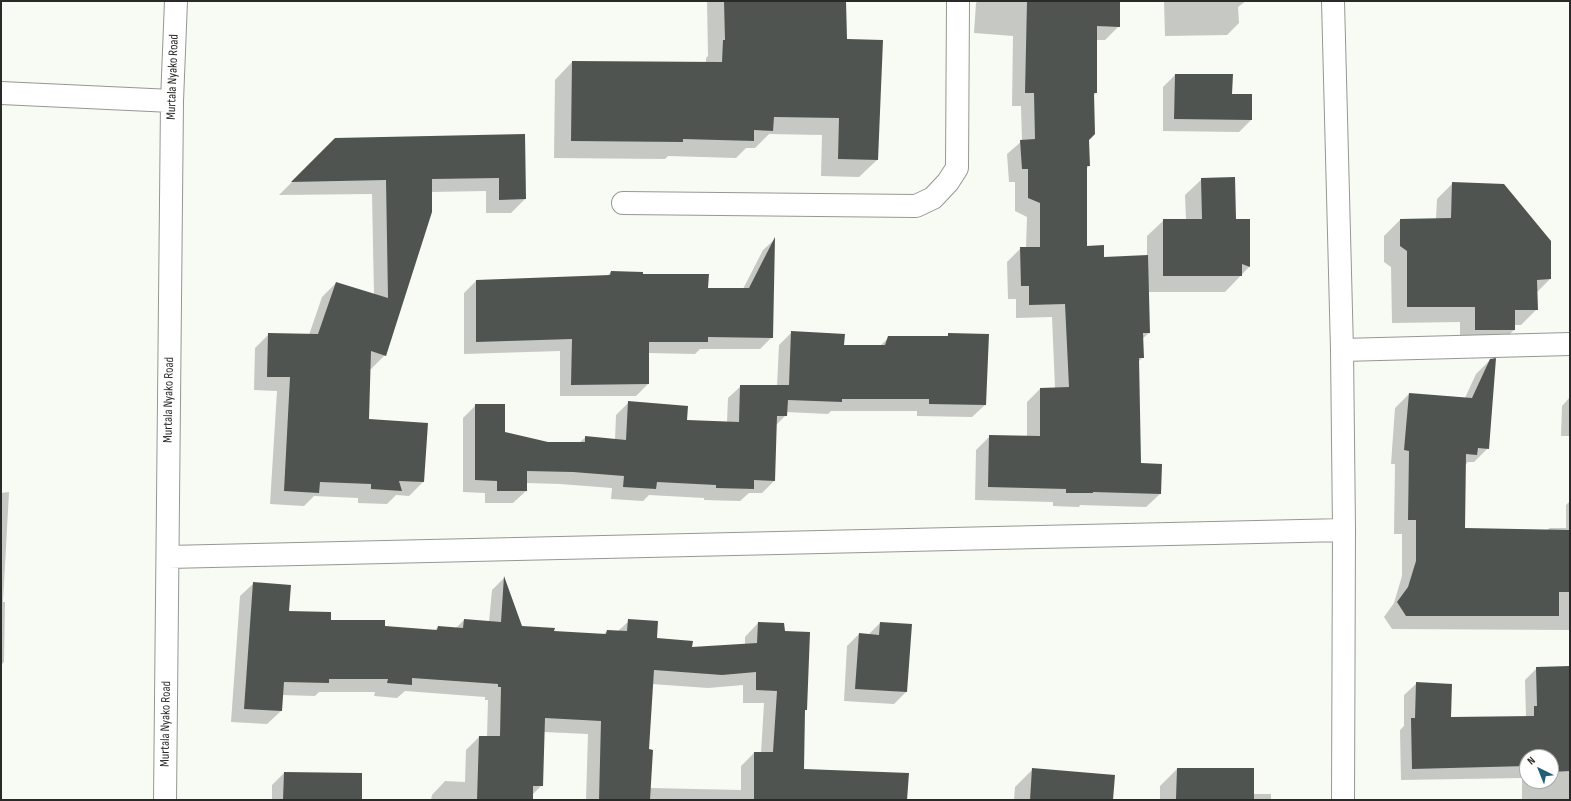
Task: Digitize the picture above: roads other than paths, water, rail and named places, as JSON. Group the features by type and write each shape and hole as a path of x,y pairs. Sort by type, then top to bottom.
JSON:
{"street":[{"name":"Murtala Nyako Road","path":"165,800 172,101 176,1"},
{"path":"623,203 916,206 933,198 948,182 957,168 958,1"},
{"path":"1333,1 1342,350 1344,530 1343,800"},
{"path":"1,93 172,101"},
{"path":"1342,350 1570,344"},
{"path":"168,557 1344,530"}]}
